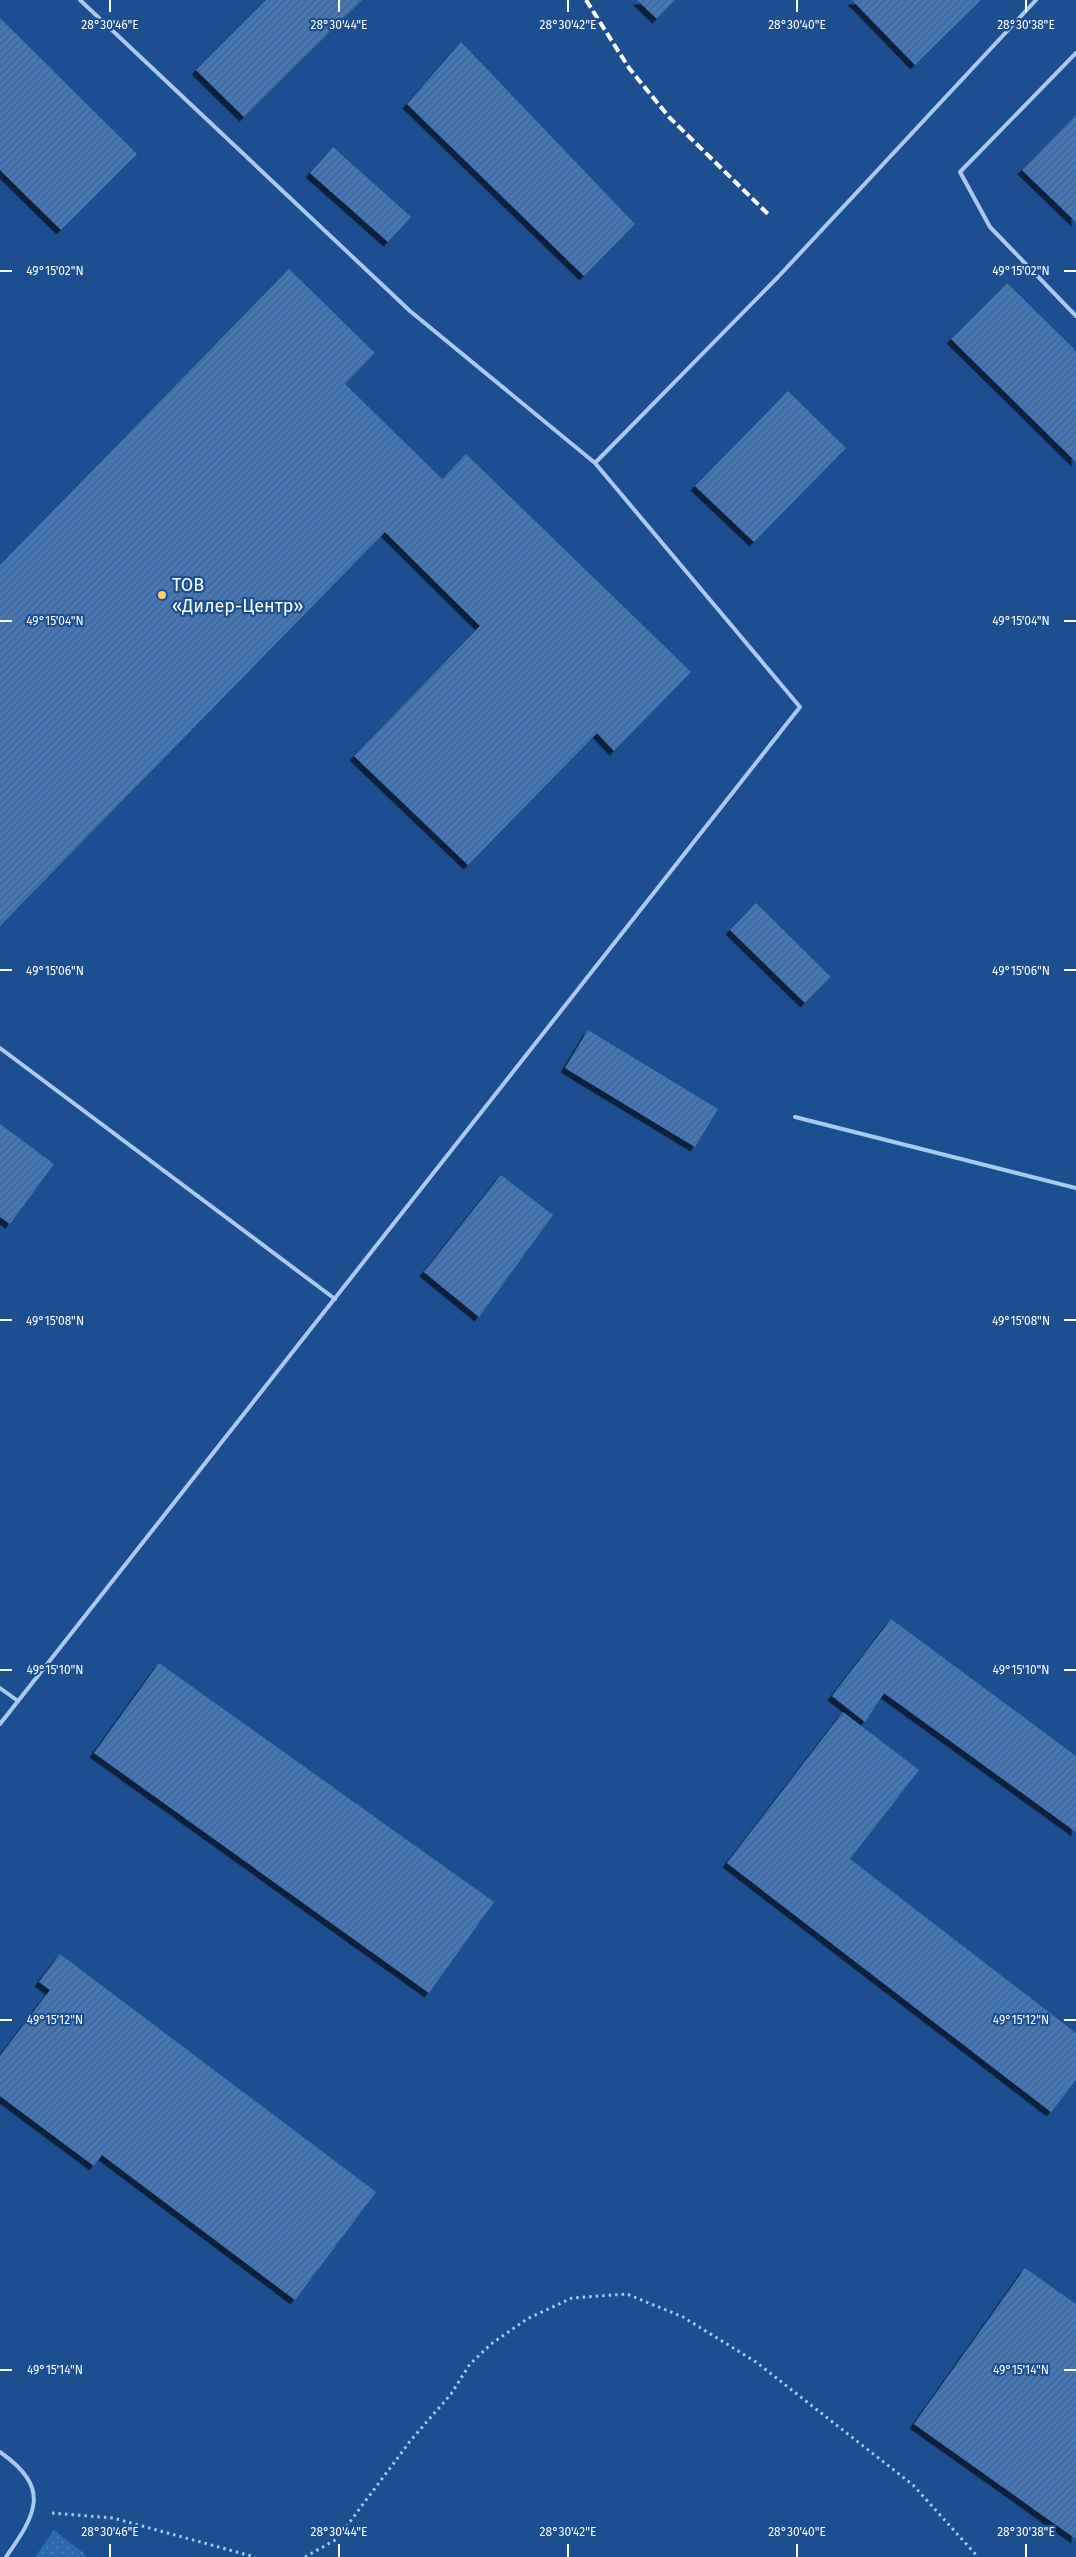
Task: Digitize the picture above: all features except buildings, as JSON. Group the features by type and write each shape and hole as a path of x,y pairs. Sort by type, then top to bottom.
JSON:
{"lane":[{"path":"0,1724 800,707 595,462 410,311 80,0"},
{"path":"595,462 778,277 1036,0"},
{"path":"1076,53 960,172 990,227 1076,316"},
{"path":"0,1048 334,1299"},
{"path":"795,1117 1076,1188"},
{"path":"0,1688 18,1701"},
{"path":"0,2452 14,2462 26,2476 34,2492 34,2512 28,2526 6,2557"}],"path":[{"path":"305,2557 337,2539 411,2440 451,2394 470,2364 491,2344 527,2319 572,2298 627,2294 683,2318 756,2362 913,2485 978,2557"},
{"path":"34,2512 113,2518 255,2557"}],"shaded area":[{"path":"54,2530 86,2555 85,2557 35,2557"}],"railway":[{"path":"586,0 629,68 669,117 769,215"}],"place":[{"name":"ТОВ «Дилер-Центр»","path":"162,595"}]}
